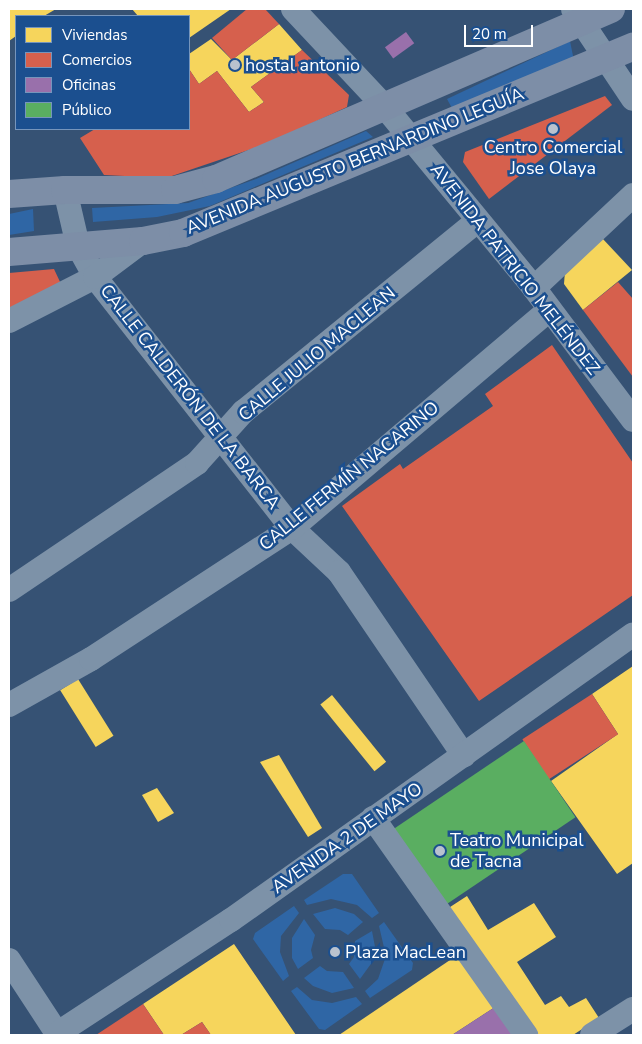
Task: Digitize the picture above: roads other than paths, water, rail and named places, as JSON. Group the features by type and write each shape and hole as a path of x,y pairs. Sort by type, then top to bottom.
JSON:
{"main road":[{"name":"AVENIDA AUGUSTO BERNARDINO LEGUÍA","path":"9,194 65,190 175,190 270,158 385,107 577,16 611,9"},
{"name":"AVENIDA AUGUSTO BERNARDINO LEGUÍA","path":"9,252 143,241 204,225 410,137 633,47"}],"street":[{"name":"AVENIDA PATRICIO MELÉNDEZ","path":"293,9 385,107 410,137 534,288 633,420"},
{"path":"577,16 633,99"},
{"name":"CALLE CALDERÓN DE LA BARCA","path":"65,190 78,246 95,277 222,435 292,528 339,572 464,756"},
{"path":"534,288 633,195"},
{"name":"CALLE JULIO MACLEAN","path":"9,590 197,463 243,412 478,220"},
{"path":"9,321 95,277 143,241"},
{"name":"CALLE FERMÍN NACARINO","path":"9,705 91,659 292,528 550,309"},
{"name":"AVENIDA 2 DE MAYO","path":"57,1035 232,920 633,634"},
{"path":"373,818 526,1035"},
{"path":"9,960 57,1035"},
{"path":"592,1035 633,1009"}],"place":[{"name":"hostal antonio","path":"235,65"},
{"name":"Centro Comercial Jose Olaya","path":"553,129"},
{"name":"Teatro Municipal de Tacna","path":"440,851"},
{"name":"Plaza MacLean","path":"335,952"}]}
